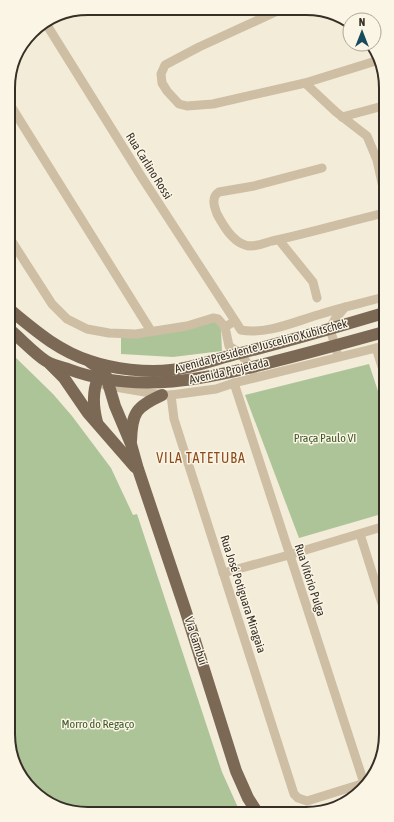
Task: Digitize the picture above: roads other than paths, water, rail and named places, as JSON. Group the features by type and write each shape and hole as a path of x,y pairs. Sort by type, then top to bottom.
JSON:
{"main road":[{"name":"Avenida Presidente Juscelino Kubitschek","path":"15,314 42,337 62,349 90,362 142,370 171,370 204,363 379,314"},
{"name":"Avenida Presidente Juscelino Kubitschek","path":"15,334 46,361 79,373 102,380 153,383 254,372 337,352 379,334"},
{"path":"46,361 64,378 88,413 98,424"},
{"path":"90,362 102,380 116,367"},
{"name":"Via Cambuí","path":"102,380 93,402 98,424 138,469"},
{"name":"Via Cambuí","path":"102,380 131,444 236,771 248,798 254,807"},
{"path":"131,444 132,424 136,412 143,404 166,395"}],"street":[{"path":"269,15 199,47 165,65 161,78 167,92 183,106 213,104 305,83 374,62"},
{"name":"Rua Carlino Rossi","path":"47,27 235,321"},
{"path":"305,83 342,117 367,136 377,160 379,169"},
{"path":"342,117 379,107"},
{"path":"15,113 151,332"},
{"path":"322,168 254,186 219,192 216,194 214,202 218,215 229,233 244,245 251,246 379,214"},
{"path":"279,240 313,282 317,298"},
{"path":"15,247 43,292 66,319 86,329 109,333 136,334 187,326 213,318 218,319 225,327 229,346 240,353 254,372"},
{"path":"225,327 235,321 241,330 252,332 278,327 379,298"},
{"path":"345,307 335,319 330,329 337,352 379,347"},
{"name":"Avenida Projetada","path":"102,380 166,395 216,389 234,383 254,372"},
{"name":"Rua Vitório Pulga","path":"234,383 289,555 365,778"},
{"name":"Rua José Potiguara Miragaia","path":"166,395 294,794 298,798 307,801 360,784"},
{"path":"224,573 379,528"},
{"path":"360,534 379,594"}],"district":[{"name":"VILA TATETUBA","path":"201,458"}],"park label":[{"name":"Praça Paulo VI","path":"325,438"},
{"name":"Morro do Regaço","path":"98,724"}]}
